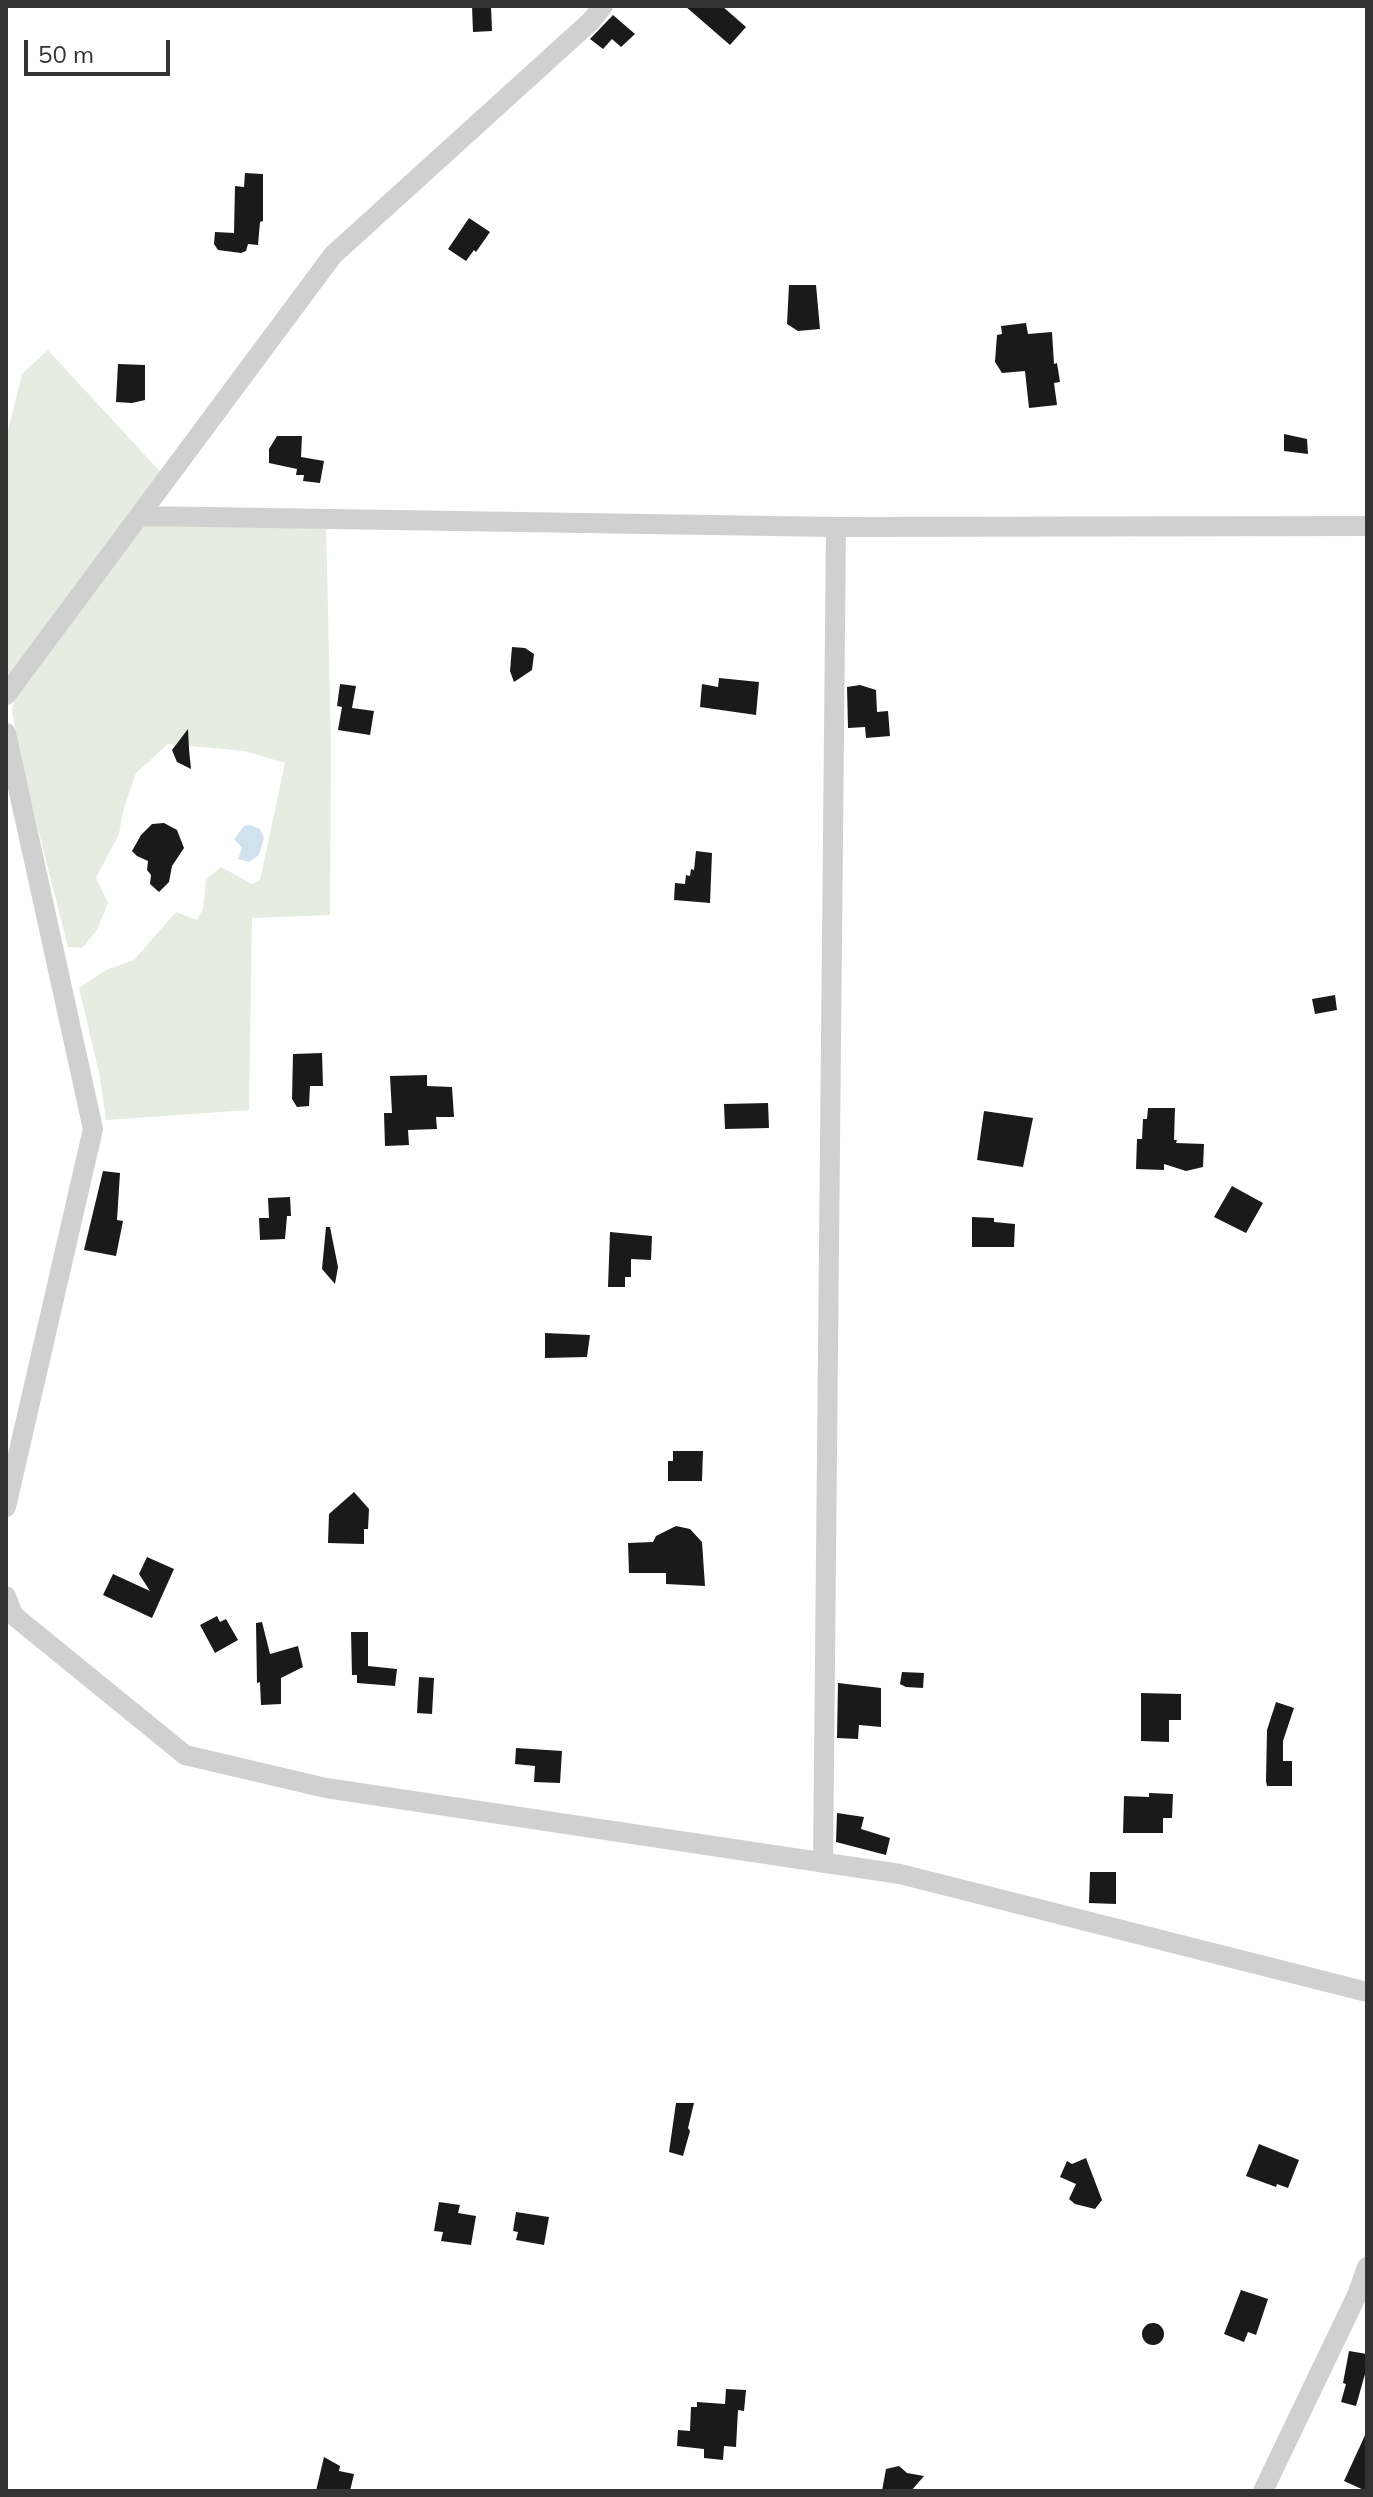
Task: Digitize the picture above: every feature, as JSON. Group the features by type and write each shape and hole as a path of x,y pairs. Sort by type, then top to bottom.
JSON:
{"street":[{"path":"6,695 333,255 579,32 603,6"},
{"path":"141,516 836,527 1367,526"},
{"path":"823,1863 836,527"},
{"path":"6,733 93,1129 6,1507"},
{"path":"6,1596 13,1615 185,1755 326,1788 900,1874 1367,1992"},
{"path":"1263,2491 1357,2295 1367,2267"}],"shaded area":[{"path":"48,350 165,477 14,673 6,678 6,438 22,374"},
{"path":"144,524 326,524 331,743 330,915 252,918 249,1110 106,1120 100,1077 79,988 106,970 134,960 176,912 197,920 203,909 206,879 221,867 252,884 260,880 285,763 245,751 168,744 136,773 119,834 96,878 108,903 97,930 82,948 68,947 22,766 12,710 14,700"}],"water":[{"path":"244,826 260,829 264,838 259,855 249,862 238,859 242,848 234,839"}],"building":[{"path":"472,6 491,6 492,31 473,32"},
{"path":"685,6 722,6 746,27 730,45"},
{"path":"613,15 635,34 621,47 612,39 603,49 590,39"},
{"path":"245,173 263,174 263,221 260,222 258,245 248,244 246,251 241,253 218,250 214,244 215,232 234,233 235,186 244,187"},
{"path":"469,218 490,232 466,261 448,249"},
{"path":"789,285 816,285 820,329 798,331 787,324"},
{"path":"1026,323 1028,334 1052,332 1054,364 1057,363 1060,382 1054,383 1057,405 1029,408 1025,371 1002,373 995,362 997,335 1002,334 1001,326"},
{"path":"118,364 145,365 145,400 116,402"},
{"path":"1284,434 1307,439 1308,454 1284,451"},
{"path":"277,436 302,436 301,457 324,461 320,483 303,481 304,475 296,475 297,469 269,463 269,449"},
{"path":"512,647 525,648 534,654 532,670 514,682 510,671"},
{"path":"719,678 759,682 756,715 700,707 702,684 718,687"},
{"path":"340,684 356,686 352,708 374,711 370,735 338,730 342,707 337,706"},
{"path":"860,685 876,690 877,712 888,711 890,736 866,738 865,727 848,728 847,687"},
{"path":"188,729 191,769 177,762 172,750"},
{"path":"164,823 177,830 184,848 172,866 169,882 159,892 150,884 148,861 132,851 152,824"},
{"path":"696,851 712,853 710,903 674,900 675,883 685,884 686,875 690,876 691,869 694,870"},
{"path":"1335,995 1337,1010 1315,1014 1312,999"},
{"path":"322,1053 323,1086 310,1086 309,1106 297,1107 292,1099 293,1054"},
{"path":"427,1075 427,1086 452,1087 454,1117 436,1117 437,1129 408,1130 409,1145 385,1146 384,1113 392,1113 390,1076"},
{"path":"768,1103 769,1128 725,1129 724,1104"},
{"path":"1148,1108 1175,1108 1174,1140 1177,1140 1176,1143 1204,1144 1203,1167 1186,1171 1164,1164 1164,1170 1136,1169 1137,1139 1142,1139 1143,1119 1147,1119"},
{"path":"984,1111 1033,1118 1023,1167 977,1160"},
{"path":"103,1171 120,1173 117,1220 123,1221 116,1256 84,1250"},
{"path":"1232,1186 1263,1203 1246,1233 1214,1217"},
{"path":"290,1197 291,1216 287,1216 285,1239 260,1240 259,1218 269,1218 268,1198"},
{"path":"972,1217 994,1218 994,1222 1015,1224 1014,1247 972,1247"},
{"path":"326,1227 330,1227 338,1267 335,1284 322,1269"},
{"path":"610,1232 652,1236 651,1260 631,1259 631,1277 625,1277 625,1287 608,1287"},
{"path":"545,1333 590,1335 587,1357 545,1358"},
{"path":"673,1451 703,1451 702,1481 668,1481 668,1461 673,1461"},
{"path":"354,1492 369,1509 364,1544 328,1543 329,1514"},
{"path":"676,1526 690,1529 702,1542 705,1586 666,1584 666,1573 629,1573 628,1543 653,1542 656,1536"},
{"path":"147,1557 174,1569 152,1618 103,1595 113,1574 150,1591 139,1574"},
{"path":"217,1616 220,1622 226,1619 238,1640 215,1653 200,1625"},
{"path":"262,1622 270,1654 298,1646 303,1667 281,1678 281,1704 261,1705 260,1682 257,1683 256,1623"},
{"path":"351,1632 368,1632 368,1666 397,1669 395,1686 357,1683 357,1675 352,1675"},
{"path":"902,1672 924,1673 923,1688 900,1684"},
{"path":"419,1677 434,1678 432,1714 417,1713"},
{"path":"838,1683 881,1688 881,1727 859,1725 858,1739 837,1738"},
{"path":"1141,1693 1181,1694 1181,1720 1169,1720 1169,1742 1141,1741"},
{"path":"1276,1702 1294,1708 1283,1741 1283,1761 1292,1761 1292,1786 1267,1786 1266,1781 1267,1730"},
{"path":"516,1748 562,1751 560,1783 534,1782 535,1766 515,1764"},
{"path":"1149,1793 1173,1794 1172,1818 1163,1818 1163,1833 1123,1833 1124,1796 1149,1797"},
{"path":"837,1813 864,1817 861,1829 890,1838 886,1855 836,1842"},
{"path":"1090,1872 1116,1872 1116,1904 1089,1903"},
{"path":"676,2103 694,2103 683,2156 669,2152"},
{"path":"1259,2144 1299,2160 1288,2188 1246,2176"},
{"path":"1086,2158 1102,2200 1095,2209 1075,2204 1069,2199 1076,2184 1060,2177 1067,2161 1072,2164"},
{"path":"439,2202 460,2205 458,2213 476,2216 471,2245 441,2241 443,2232 434,2231"},
{"path":"516,2212 549,2217 544,2245 516,2240 518,2232 513,2231"},
{"path":"1241,2290 1268,2299 1256,2335 1248,2332 1244,2342 1224,2334"},
{"path":"1153,2323 1161,2326 1164,2334 1161,2342 1153,2345 1145,2342 1142,2334 1145,2326"},
{"path":"1349,2351 1367,2354 1367,2367 1356,2406 1341,2402"},
{"path":"726,2389 746,2390 744,2411 738,2410 736,2447 724,2446 723,2460 704,2458 704,2449 677,2446 678,2430 690,2431 691,2407 697,2407 697,2402 725,2404"},
{"path":"1367,2431 1367,2491 1366,2491 1344,2481"},
{"path":"324,2457 340,2466 339,2471 354,2474 350,2491 316,2491"},
{"path":"899,2466 907,2473 924,2476 911,2491 882,2491 886,2469"}]}
